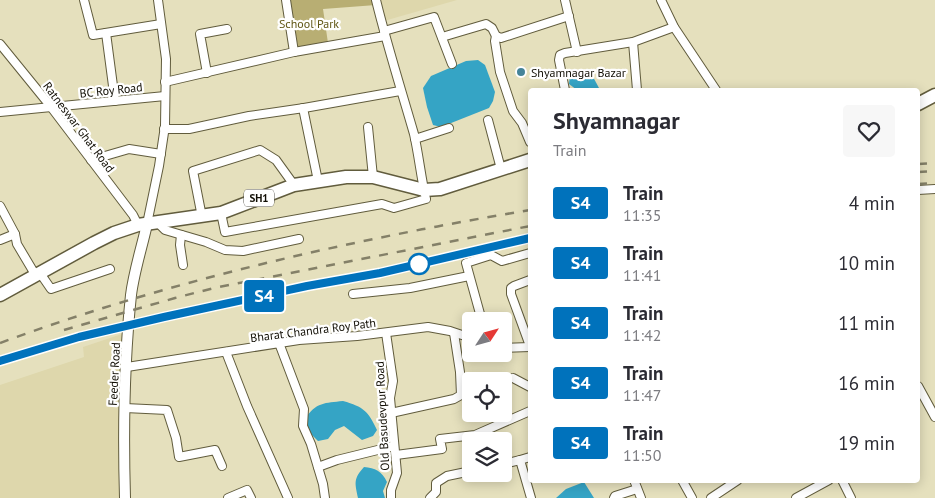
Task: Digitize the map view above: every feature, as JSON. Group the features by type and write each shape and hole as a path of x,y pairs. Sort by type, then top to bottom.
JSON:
{"main road":[{"path":"920,103 935,95"},
{"name":"SH1","path":"0,295 107,236 148,224 221,213 294,185 346,177 372,177 424,190 440,189 528,161"}],"street":[{"path":"94,0 84,1 93,35 161,24"},
{"path":"158,0 166,59 164,129 148,224 206,242 225,250 243,252 299,240"},
{"path":"286,0 294,52"},
{"path":"221,213 225,232 382,204 394,208 426,199 422,170 376,0"},
{"path":"567,0 577,52"},
{"path":"661,0 674,27 715,88"},
{"path":"496,36 501,38 569,16"},
{"path":"165,82 384,33 434,17 452,64"},
{"path":"442,37 486,24 492,28 496,36 495,42 500,72 513,111 528,138"},
{"path":"565,88 558,60 560,55 633,42 674,27"},
{"path":"207,72 200,34 227,29"},
{"path":"106,33 115,101"},
{"path":"633,42 637,88"},
{"name":"Ratneswar Ghat Road","path":"0,44 52,108 133,216 148,224"},
{"path":"164,129 189,129 249,116 400,91"},
{"name":"BC Roy Road","path":"0,112 165,96"},
{"path":"303,108 318,181"},
{"path":"488,120 501,170"},
{"path":"368,127 372,177"},
{"path":"414,139 449,128"},
{"path":"91,160 130,149 161,154"},
{"path":"202,217 193,171 260,150 276,160 294,185"},
{"path":"920,190 935,189"},
{"path":"0,206 15,234 17,244 50,290 110,269"},
{"name":"Feeder Road","path":"125,498 123,436 132,293 148,224"},
{"path":"0,240 15,234"},
{"path":"181,235 180,245 183,264"},
{"path":"479,312 466,263 491,254 502,261 528,254"},
{"path":"353,294 410,288 469,276"},
{"path":"528,281 511,288 528,340"},
{"name":"Bharat Chandra Roy Path","path":"127,367 279,343 428,327 462,335"},
{"name":"Old Basudevpur Road","path":"386,333 393,381 390,398 398,473 391,490 391,498"},
{"path":"391,413 454,399 461,395 460,372 454,333"},
{"path":"279,343 304,409 303,426 324,484 325,498"},
{"path":"512,347 528,346"},
{"path":"226,352 247,406 288,498"},
{"path":"513,378 528,386"},
{"path":"920,390 935,417"},
{"path":"124,408 167,410 176,438 179,457 215,450 222,466"},
{"path":"396,455 442,449 440,439 475,435 528,411"},
{"path":"318,468 338,460 394,446"},
{"path":"512,462 528,458"},
{"path":"520,460 531,498"},
{"path":"430,498 436,492 436,483 440,479 462,473"},
{"path":"635,483 641,498"},
{"path":"684,483 692,498"},
{"path":"711,498 734,483"},
{"path":"796,498 824,483"},
{"path":"844,483 851,498"},
{"path":"614,498 615,496 638,489"},
{"path":"228,498 247,490 252,498"}],"shaded area":[{"path":"380,0 457,0 384,21"},
{"path":"122,334 122,498 0,498 0,385 84,357 83,347"}],"green space":[{"name":"School Park","path":"290,0 374,0 376,5 323,9 328,43 298,47"}],"water":[{"path":"478,60 485,65 495,92 489,108 441,127 433,125 423,88 431,76 466,61"},
{"path":"573,70 592,75 599,88 574,88 569,84 570,74"},
{"path":"343,401 361,408 371,418 377,430 373,436 362,440 344,426 335,430 328,439 318,441 308,431 305,419 313,409 321,404"},
{"path":"364,467 372,468 383,475 387,482 383,491 385,498 358,498 356,481"},
{"path":"585,483 594,498 556,498 566,489"}],"railway":[{"path":"920,164 935,163"},
{"path":"920,172 935,171"},
{"path":"920,184 935,183"},
{"path":"0,343 64,320 130,300 262,264 395,235 528,210"},
{"path":"64,330 214,288 528,226"},
{"path":"0,360 80,336 134,323 528,238"}],"train":[{"name":"S4","path":"0,361 79,337 164,317 307,286 380,273 528,238"}],"place":[{"name":"Shyamnagar Bazar","path":"521,72"}]}
